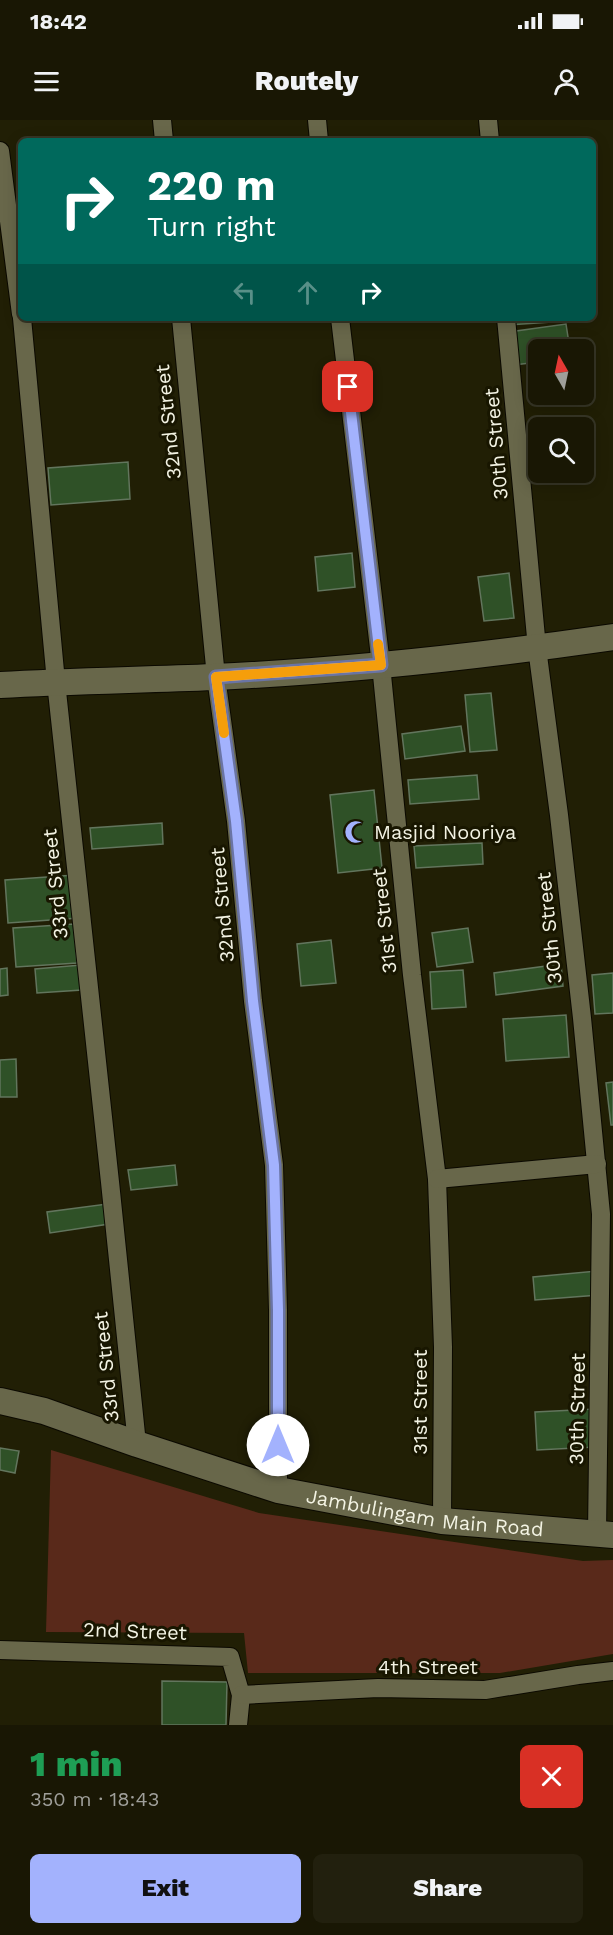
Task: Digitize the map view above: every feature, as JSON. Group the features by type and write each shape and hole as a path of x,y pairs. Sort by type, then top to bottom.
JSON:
{"street":[{"path":"162,120 164,138"},
{"path":"317,120 319,138"},
{"path":"488,120 490,138"},
{"name":"33rd Street","path":"0,151 18,292"},
{"name":"33rd Street","path":"21,321 56,682 137,1444"},
{"name":"32nd Street","path":"181,321 216,677 236,821 253,1001 274,1165 278,1310 278,1490"},
{"name":"31st Street","path":"340,321 381,665 411,963 437,1179 443,1347 442,1521"},
{"name":"30th Street","path":"507,321 537,648 560,826 597,1164 601,1214 605,1535"},
{"path":"0,685 216,677 381,665 537,648 613,637"},
{"path":"437,1179 597,1164"},
{"name":"Jambulingam Main Road","path":"0,1401 44,1411 278,1490 442,1521 605,1535"},
{"name":"2nd Street","path":"0,1650 230,1657 241,1695"},
{"name":"4th Street","path":"241,1695 378,1689 485,1690 613,1671"},
{"path":"238,1725 241,1695"}],"shaded area":[{"path":"51,1450 259,1513 583,1561 613,1560 613,1654 500,1673 248,1673 244,1633 46,1632"}],"building":[{"path":"507,321 566,321 508,325"},
{"path":"566,324 568,339 528,339 528,363 514,365 509,332"},
{"path":"128,462 130,499 51,505 48,468"},
{"path":"352,553 355,587 318,591 315,557"},
{"path":"509,573 514,618 484,621 478,577"},
{"path":"491,693 497,750 470,752 465,695"},
{"path":"461,726 465,751 405,759 402,734"},
{"path":"477,775 479,799 410,804 408,780"},
{"name":"Masjid Nooriya","path":"374,790 382,868 338,873 330,795"},
{"path":"162,823 163,844 92,849 90,828"},
{"path":"482,843 483,864 416,868 414,846"},
{"path":"75,875 79,918 8,923 5,880"},
{"path":"74,924 77,963 16,967 13,928"},
{"path":"468,928 473,962 437,967 432,933"},
{"path":"331,940 336,983 301,986 297,944"},
{"path":"561,964 563,986 496,995 494,973"},
{"path":"81,965 82,990 37,993 35,969"},
{"path":"7,968 8,995 0,996 0,969"},
{"path":"463,970 466,1007 432,1009 430,972"},
{"path":"613,973 613,1013 595,1014 592,975"},
{"path":"566,1015 569,1057 506,1061 503,1019"},
{"path":"16,1059 17,1097 0,1097 0,1060"},
{"path":"613,1082 613,1125 611,1125 606,1083"},
{"path":"175,1165 177,1185 131,1190 128,1170"},
{"path":"107,1204 109,1224 50,1233 47,1212"},
{"path":"597,1271 599,1295 535,1300 533,1277"},
{"path":"594,1409 595,1447 537,1450 535,1412"},
{"path":"0,1448 19,1451 15,1473 0,1470"},
{"path":"162,1681 227,1682 226,1725 162,1725"}],"slow traffic":[{"path":"224,733 216,677 381,665 378,644"}],"place":[{"name":"Masjid Nooriya","path":"356,832"}],"route":[{"path":"278,1445 278,1310 274,1165 253,1001 236,821 216,677 381,665 348,387"}]}
